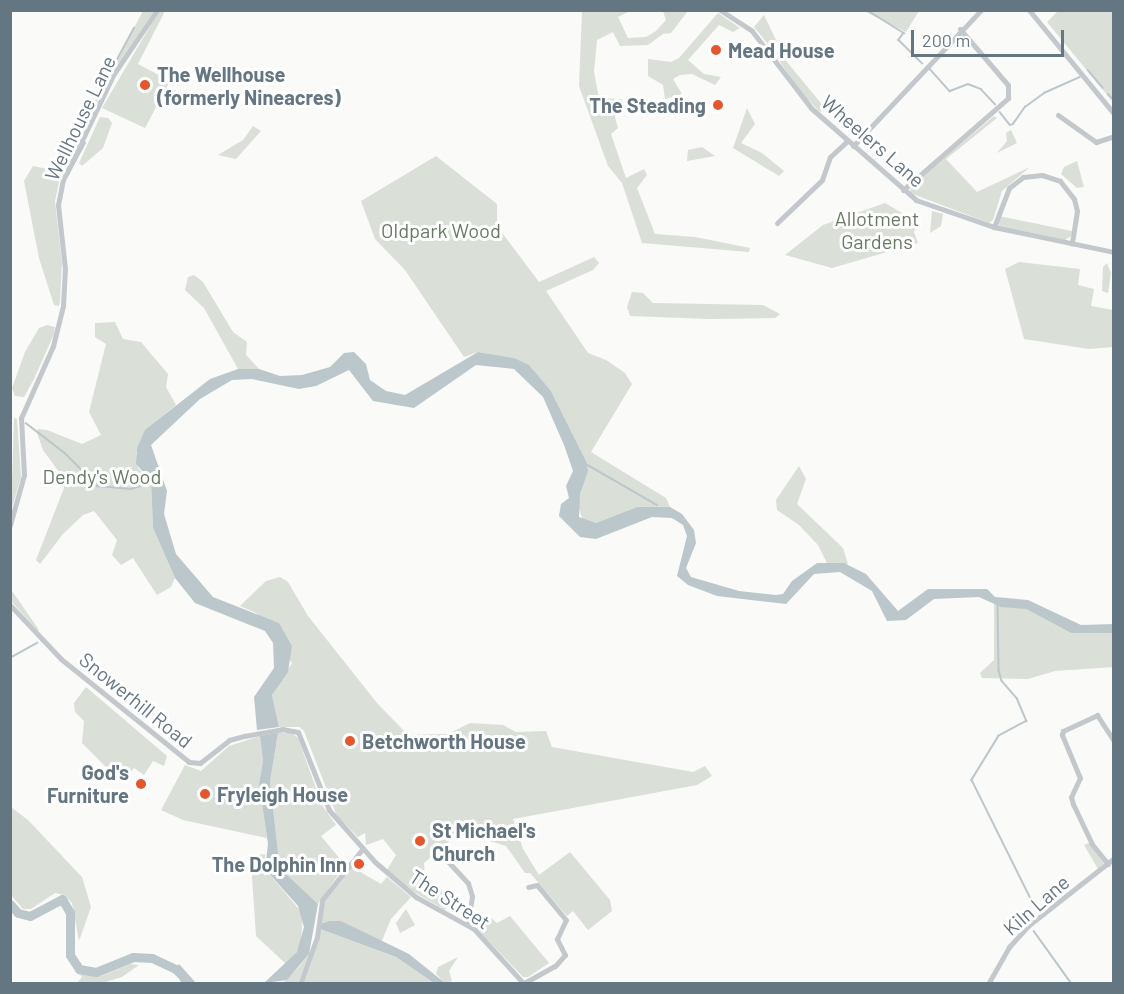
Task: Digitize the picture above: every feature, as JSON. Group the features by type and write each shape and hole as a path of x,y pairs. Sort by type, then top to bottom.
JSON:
{"street":[{"name":"Wellhouse Lane","path":"10,525 24,475 21,418 53,346 63,306 65,269 58,205 63,180 113,75 157,10"},
{"name":"Wheelers Lane","path":"720,10 760,39 801,95 847,141 903,190 931,207 994,227 1113,252"},
{"path":"853,146 960,29 981,10"},
{"path":"1029,10 1113,114"},
{"path":"903,190 959,138 1003,105 1010,92 1008,85 960,29"},
{"path":"1058,115 1096,142 1113,136"},
{"path":"777,223 822,180 830,157 847,141"},
{"path":"994,227 1009,188 1023,177 1042,174 1060,181 1074,199 1077,211 1072,243"},
{"name":"Snowerhill Road","path":"10,605 61,659 180,758 200,763 229,740 282,729"},
{"path":"1108,864 1092,844 1073,804 1071,797 1080,778 1062,735 1063,731 1097,715 1113,741"},
{"name":"The Street","path":"282,729 302,736 324,801 363,848 404,888 468,925 524,983"},
{"path":"300,984 317,937 322,900 363,848"},
{"path":"440,854 468,883 472,896 468,925"},
{"name":"Kiln Lane","path":"988,984 1009,947 1029,925 1113,858"},
{"path":"524,983 555,966 565,955 557,939 566,920 537,885 528,887"}],"green space":[{"path":"143,11 154,11 108,79 93,112 86,117"},
{"path":"159,11 165,11 138,64 170,81 145,128 102,108"},
{"path":"582,11 630,11 618,17 628,38 646,37 656,31 666,20 663,11 688,11 671,33 663,34 648,45 620,46 613,32 597,40 594,72 599,98 622,99 623,107 614,113 618,128 611,134 626,178 644,169 647,175 637,188 655,234 695,237 750,248 749,252 642,243 622,183 608,166 579,86"},
{"path":"864,11 919,11 906,32"},
{"path":"1058,11 1113,11 1113,102 1047,22"},
{"path":"718,13 740,28 733,32 719,25 688,60 704,74 721,77 715,85 692,74 680,75 673,79 682,94 665,99 663,85 648,76 648,59 671,62 679,58"},
{"path":"764,15 777,42 771,48 754,27"},
{"path":"778,51 824,107 820,112 802,94 776,56"},
{"path":"747,108 755,124 741,143 762,153 784,171 779,176 733,148"},
{"path":"994,116 997,118 946,159 977,192 1030,167 1002,191 993,220 989,223 910,193 911,186"},
{"path":"100,117 108,118 112,123 103,148 82,166 79,163"},
{"path":"82,124 81,137 61,173 55,201 62,263 59,306 54,305 39,258 24,181 33,166 58,171"},
{"path":"253,126 261,131 236,159 218,155 243,140"},
{"path":"1011,130 1017,143 997,153 1007,141 1006,133"},
{"path":"702,147 715,156 687,161 688,150"},
{"name":"Oldpark Wood","path":"436,156 497,204 497,226 539,282 594,257 599,263 593,270 546,291 588,353 606,360 625,373 632,384 591,452 666,498 670,507 637,507 596,523 583,521 578,506 586,461 551,391 514,358 478,352 464,357 405,270 375,239 361,201"},
{"path":"1077,161 1084,187 1077,188 1061,174 1064,167"},
{"name":"Allotment Gardens","path":"885,203 917,222 914,232 918,243 832,268 785,255 823,225"},
{"path":"932,211 943,214 941,226 930,233"},
{"path":"999,216 1072,231 1071,236 1065,240 999,226"},
{"path":"1019,262 1080,269 1078,285 1094,289 1091,306 1113,310 1113,347 1089,349 1024,339 1005,269"},
{"path":"1107,263 1111,273 1108,293 1102,291 1103,267"},
{"path":"194,275 203,282 233,332 247,342 246,355 259,369 238,369 204,308 185,290 188,277"},
{"path":"632,292 643,293 653,303 763,305 780,314 775,318 709,319 630,316 627,307"},
{"name":"Dendy's Wood","path":"115,322 123,339 141,342 168,374 166,387 176,405 145,431 136,453 138,468 151,481 153,528 175,578 171,587 157,595 133,558 121,565 112,555 117,540 94,511 83,515 63,534 40,564 36,560 64,488 64,479 43,450 37,433 38,429 47,430 82,444 101,435 89,412 106,344 95,337 95,323"},
{"path":"47,325 55,327 54,334 34,379 24,397 15,396 12,388 25,352 39,328"},
{"path":"14,418 17,419 21,477 11,511"},
{"path":"799,466 806,479 797,504 843,548 848,564 827,563 818,545 799,525 777,510 776,500"},
{"path":"280,577 288,582 308,616 377,703 408,735 448,734 470,723 503,725 516,732 546,731 552,747 693,772 705,766 712,776 697,785 513,819 523,849 539,875 570,852 610,900 612,911 588,930 573,911 567,916 530,873 525,873 506,846 490,841 474,820 424,863 425,880 438,887 451,902 445,910 414,892 387,870 396,855 383,839 366,845 365,833 358,837 337,816 304,731 299,727 279,727 272,695 292,663 256,613 240,606 266,581"},
{"path":"10,588 39,630 38,631 11,601"},
{"path":"994,604 1026,609 1071,633 1113,633 1114,667 1055,671 1028,679 982,678 980,673 994,660"},
{"path":"86,687 167,756 164,766 153,761 144,775 134,768 122,783 82,743 84,721 75,712 74,703"},
{"path":"278,733 292,733 298,738 322,805 336,825 321,836 345,865 318,904 283,871 279,860 270,782"},
{"path":"260,736 263,761 259,784 267,838 183,820 161,810 185,765 201,771 229,746"},
{"path":"11,807 28,820 82,877 91,907 79,941 72,903 64,895 55,893 31,909 23,909 11,895"},
{"path":"1089,843 1104,863 1098,869 1084,845"},
{"path":"265,854 265,869 303,914 301,941 297,952 286,964 256,936 252,876 257,855"},
{"path":"350,866 381,884 387,877 411,897 391,919 381,943 341,921 320,924 322,903"},
{"path":"406,909 415,925 400,933 396,923"},
{"path":"510,916 549,963 528,977 523,977 477,929 491,918 497,923"},
{"path":"320,929 396,957 434,983 302,984"},
{"path":"309,954 298,983 282,984 299,967"},
{"path":"458,957 449,971 452,981 445,983 436,974 438,967"},
{"path":"130,964 139,965 122,977 102,983 77,983 82,977 77,971 101,976"}],"shaded area":[{"path":"354,352 366,364 370,380 386,391 405,395 478,352 514,358 529,365 551,391 586,461 588,471 580,494 579,517 596,523 637,507 670,507 682,514 694,530 696,543 686,568 691,577 739,591 776,595 783,594 792,581 817,563 844,563 866,574 898,611 928,589 987,589 995,597 1028,600 1081,625 1113,624 1113,633 1071,633 1026,609 1001,607 979,597 934,599 906,620 887,621 872,591 840,572 814,574 786,604 717,596 688,585 677,576 687,536 683,525 672,518 652,517 596,539 580,537 559,516 561,504 569,498 566,486 573,471 543,397 514,369 476,365 414,408 373,401 349,370 316,386 299,389 252,379 232,380 200,399 151,445 167,491 164,514 176,554 213,597 279,623 292,646 288,672 272,695 279,727 257,730 254,697 274,668 273,643 265,631 195,603 175,578 153,528 151,481 136,464 137,448 145,430 210,379 238,369 259,369 280,376 302,375 330,367 344,353"},
{"path":"278,733 270,782 279,860 283,871 318,904 309,954 287,980 264,983 297,952 304,927 298,906 265,869 268,844 259,784 263,761 260,736"},
{"path":"341,921 409,954 445,983 434,983 396,957 320,929 320,924"},
{"path":"179,964 196,983 184,983 173,973"}],"waterway":[{"path":"867,10 904,33 899,40 922,63"},
{"path":"114,65 134,28"},
{"path":"930,69 950,91 968,84 981,89 995,104"},
{"path":"1088,70 1103,88"},
{"path":"1000,112 1010,125 1013,124 1025,107 1044,93 1080,77"},
{"path":"1108,94 1114,100"},
{"path":"68,175 85,143"},
{"path":"26,423 65,453 98,486 131,489 140,486 148,476"},
{"path":"586,464 657,505"},
{"path":"998,605 999,671 1002,681 1017,698 1027,721 999,736 972,780 1035,907"},
{"path":"10,658 37,643"},
{"path":"10,904 18,913 30,916 62,899 70,913 70,955 79,969 96,972 133,957 152,958 178,970 188,984"},
{"path":"1034,931 1072,984"}],"place":[{"name":"Mead House","path":"716,50"},
{"name":"The Wellhouse (formerly Nineacres)","path":"145,85"},
{"name":"The Steading","path":"718,105"},
{"name":"Betchworth House","path":"350,741"},
{"name":"God's Furniture","path":"141,784"},
{"name":"Fryleigh House","path":"205,794"},
{"name":"St Michael's Church","path":"420,841"},
{"name":"The Dolphin Inn","path":"359,864"}]}
